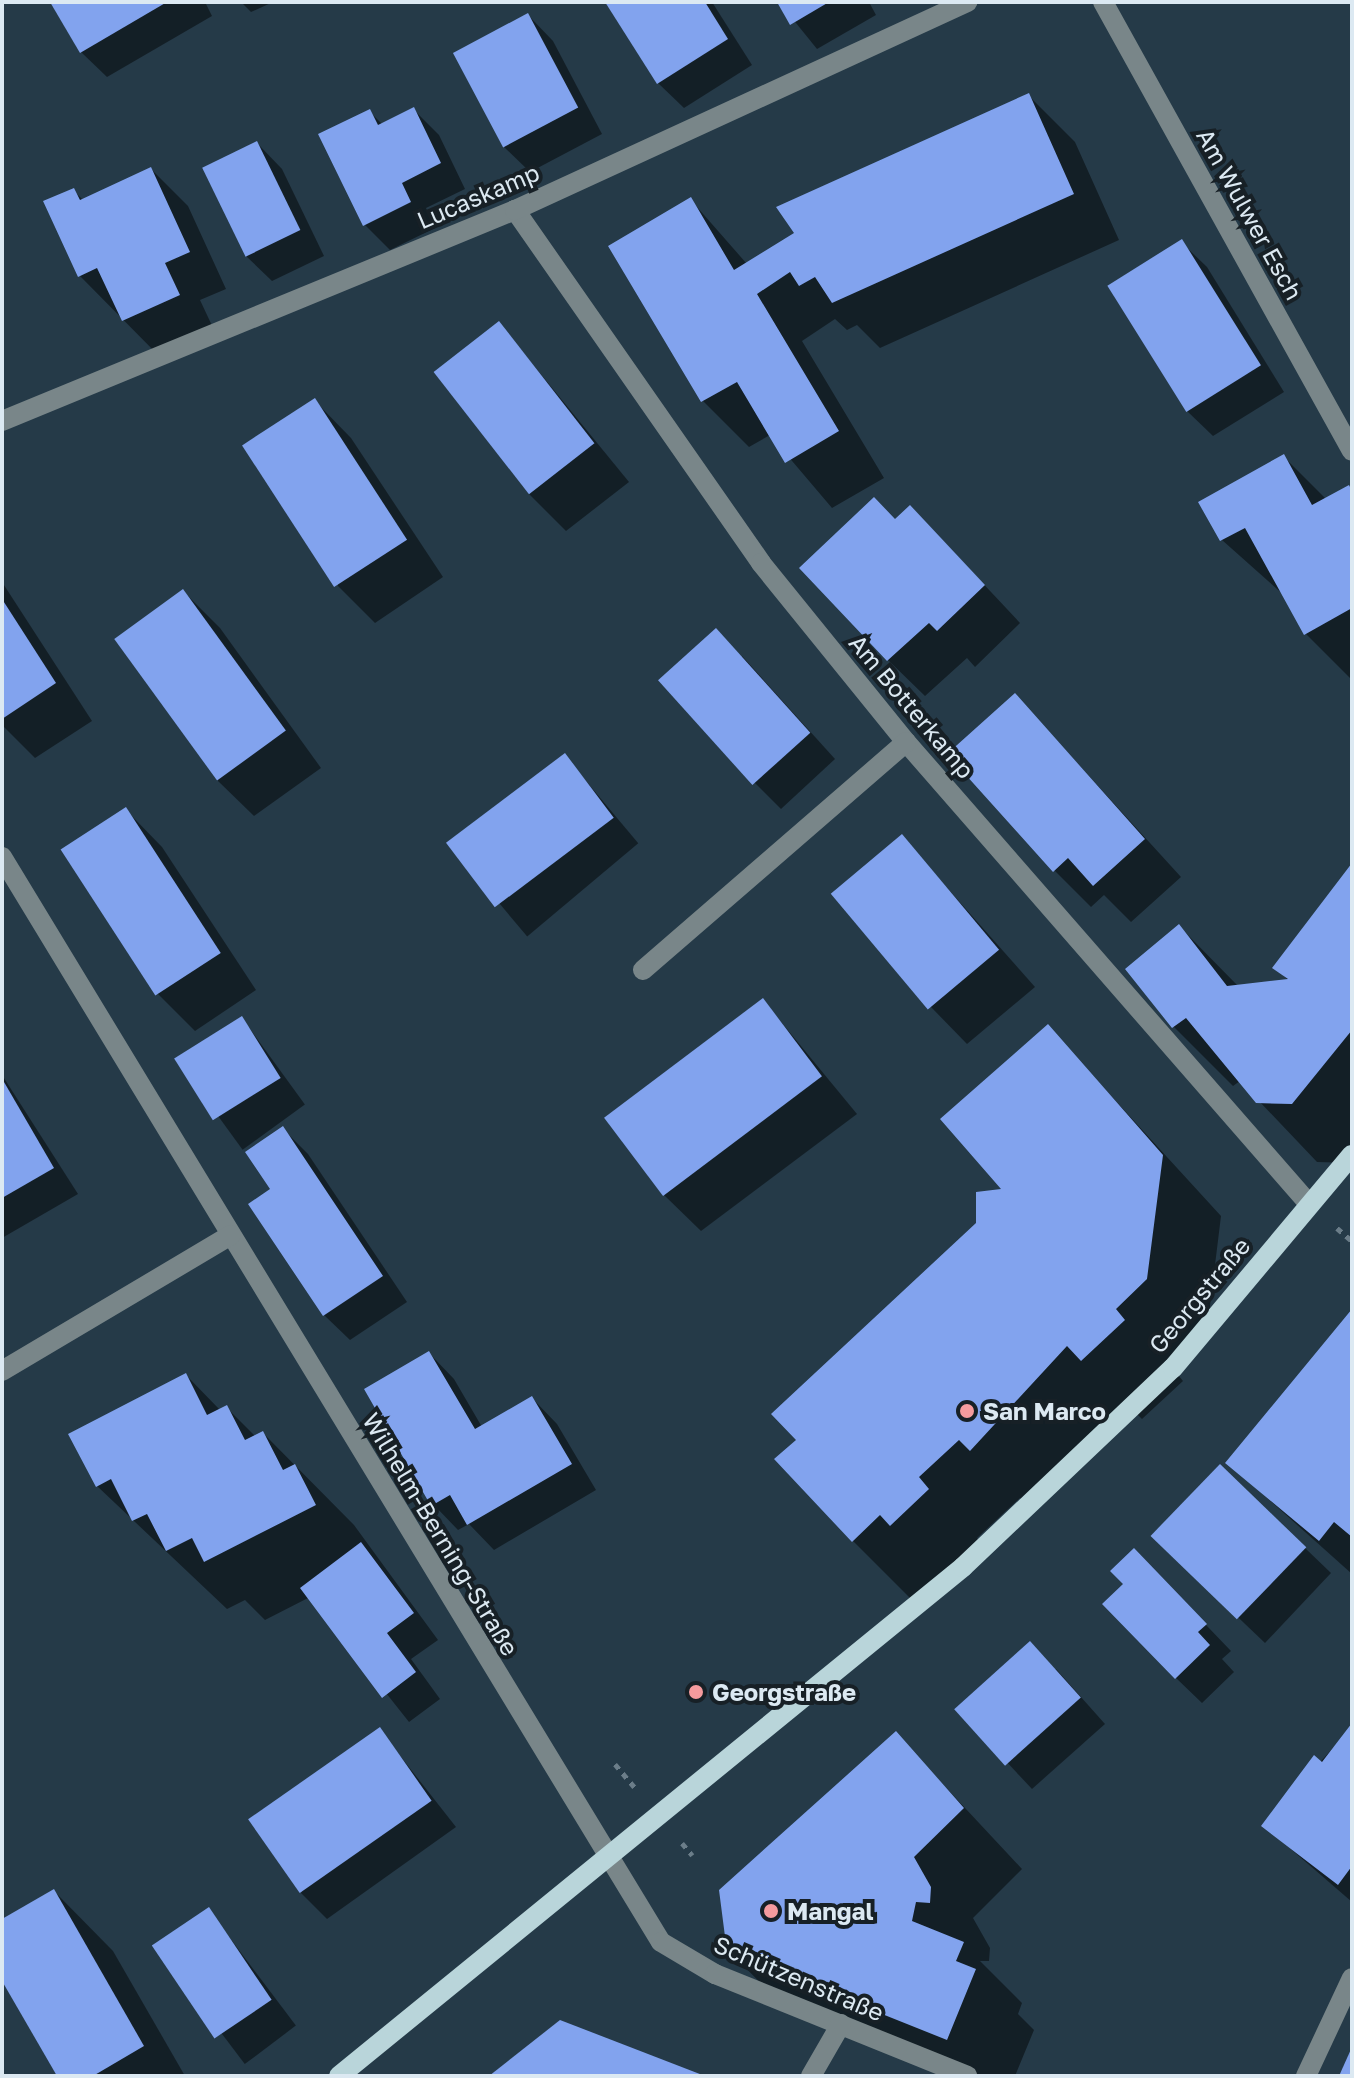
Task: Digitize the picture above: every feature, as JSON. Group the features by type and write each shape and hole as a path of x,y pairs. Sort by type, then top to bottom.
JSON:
{"main road":[{"name":"Georgstraße","path":"339,2076 975,1556 1173,1368 1352,1155"}],"street":[{"name":"Lucaskamp","path":"2,421 515,210 967,2"},
{"name":"Am Wulwer Esch","path":"1103,2 1352,451"},
{"name":"Am Botterkamp","path":"515,210 692,469 906,742 1309,1204"},
{"path":"643,970 906,742"},
{"name":"Wilhelm-Berning-Straße","path":"2,857 608,1857"},
{"path":"2,1371 231,1235"},
{"name":"Schützenstraße","path":"608,1857 661,1942 715,1974 967,2076"},
{"path":"1306,2076 1352,1978"},
{"path":"811,2076 841,2024"}],"building":[{"path":"50,2 167,2 80,53"},
{"path":"605,2 705,2 728,39 657,84"},
{"path":"777,2 829,2 790,25"},
{"path":"528,13 578,107 503,147 453,53"},
{"path":"1029,93 1074,194 832,303 815,277 799,286 790,272 757,294 839,431 785,463 737,382 701,402 608,246 691,197 734,270 794,233 776,207"},
{"path":"414,107 441,163 402,183 411,202 363,226 318,134 370,109 378,125"},
{"path":"257,141 300,230 246,257 202,168"},
{"path":"151,167 190,252 165,263 180,295 122,321 97,268 78,277 43,201 74,188 80,200"},
{"path":"1182,239 1261,365 1186,412 1107,286"},
{"path":"499,321 594,443 529,494 434,372"},
{"path":"315,398 407,540 334,587 242,445"},
{"path":"1284,454 1312,505 1349,485 1352,491 1352,608 1304,635 1245,528 1220,541 1198,502"},
{"path":"874,497 895,519 910,505 985,585 937,631 929,623 887,661 799,568"},
{"path":"183,589 286,731 217,781 114,639"},
{"path":"2,599 56,683 2,719"},
{"path":"716,628 810,733 752,785 658,680"},
{"path":"1015,693 1145,839 1093,886 1068,858 1053,872 947,754"},
{"path":"565,753 614,818 495,907 446,843"},
{"path":"126,807 221,953 155,995 61,849"},
{"path":"902,834 999,950 928,1009 831,894"},
{"path":"1352,863 1352,1030 1292,1104 1256,1103 1186,1018 1172,1028 1125,969 1179,924 1227,986 1288,979 1272,968"},
{"path":"763,998 822,1076 663,1196 604,1118"},
{"path":"242,1016 281,1078 213,1120 174,1058"},
{"path":"1048,1024 1163,1155 1147,1279 1116,1309 1125,1320 1081,1361 1067,1346 970,1451 959,1440 919,1477 929,1489 890,1526 880,1515 852,1542 774,1459 796,1440 771,1414 976,1223 976,1192 1001,1189 940,1119"},
{"path":"2,1083 54,1168 2,1198"},
{"path":"283,1126 383,1276 323,1316 248,1204 270,1189 245,1152"},
{"path":"1352,1309 1352,1537 1334,1522 1319,1541 1225,1463"},
{"path":"429,1351 475,1429 532,1396 572,1464 467,1525 450,1495 431,1506 364,1389"},
{"path":"186,1373 207,1415 227,1405 245,1440 263,1431 283,1470 295,1464 316,1505 204,1562 192,1538 166,1551 147,1514 132,1521 111,1479 96,1487 68,1434"},
{"path":"1220,1464 1306,1547 1237,1619 1151,1536"},
{"path":"361,1542 414,1613 387,1633 416,1672 382,1698 300,1588"},
{"path":"1134,1548 1207,1624 1198,1632 1210,1645 1175,1679 1102,1604 1123,1584 1110,1571"},
{"path":"1030,1641 1081,1697 1005,1766 954,1709"},
{"path":"1352,1723 1352,1866 1338,1885 1261,1826 1314,1755 1322,1762"},
{"path":"380,1727 432,1801 300,1893 248,1819"},
{"path":"896,1731 964,1808 914,1857 931,1887 930,1903 916,1902 912,1921 964,1942 956,1961 976,1969 947,2040 727,1952 719,1890"},
{"path":"54,1889 144,2046 93,2076 57,2076 2,1981 2,1919"},
{"path":"209,1907 272,2000 214,2038 152,1946"},
{"path":"560,2020 705,2076 489,2076"},
{"path":"1352,2047 1352,2076 1339,2076"}],"place":[{"name":"San Marco","path":"967,1411"},
{"name":"Georgstraße","path":"696,1692"},
{"name":"Mangal","path":"771,1911"}]}
